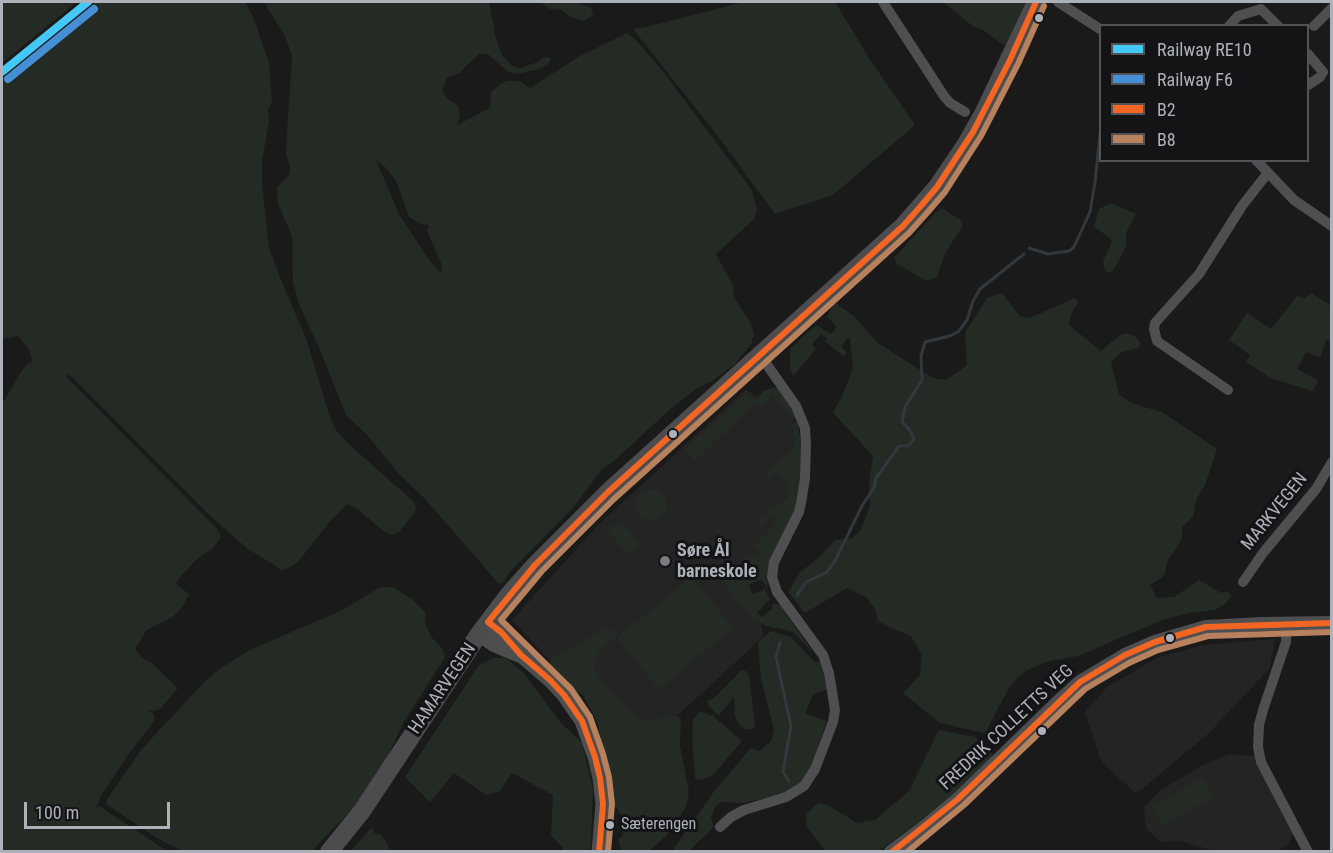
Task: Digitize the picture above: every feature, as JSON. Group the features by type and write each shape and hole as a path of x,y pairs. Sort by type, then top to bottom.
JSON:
{"main road":[{"name":"HAMARVEGEN","path":"329,852 362,811 510,592 609,492 903,226 938,187 983,114 1036,2"},
{"path":"484,628 501,632 521,655 564,695 582,721 600,778 603,804 598,852"}],"street":[{"path":"883,2 944,96 965,112"},
{"path":"1058,2 1099,28"},
{"path":"1314,26 1332,8"},
{"path":"1231,24 1238,16 1261,9 1276,24"},
{"path":"1309,55 1323,72 1309,84"},
{"path":"1257,162 1266,174 1294,200 1332,226"},
{"path":"1228,390 1157,341 1154,335 1155,323 1199,274 1242,206 1266,174"},
{"path":"720,827 731,817 744,810 786,797 804,786 815,769 833,722 835,710 835,699 823,656 777,592 772,577 774,562 799,512 805,478 806,445 805,428 796,405 760,355"},
{"name":"MARKVEGEN","path":"1243,582 1263,553 1316,489 1332,462"},
{"name":"FREDRIK COLLETTS VEG","path":"891,852 927,825 1080,682 1125,655 1155,642 1206,627 1332,623"},
{"path":"1286,624 1286,642 1261,717 1258,747 1261,762 1308,852"}],"shaded area":[{"path":"2,2 77,2 2,63"},
{"path":"96,2 245,2 254,19 269,63 272,102 268,110 269,122 262,161 262,183 269,248 307,341 335,429 414,502 416,507 414,514 399,532 392,535 383,531 348,504 330,521 298,562 282,570 248,549 209,515 69,374 67,377 217,529 220,539 178,579 176,584 189,594 183,606 173,617 147,630 135,648 141,657 152,663 178,688 160,709 148,710 154,714 154,721 128,755 101,796 96,808 99,806 167,851 2,851 2,404 21,372 27,364 33,361 28,348 18,336 2,339 2,78"},
{"path":"264,2 489,2 496,39 502,55 512,66 521,68 546,56 551,59 548,64 539,69 517,74 508,72 488,54 479,54 459,73 447,78 442,90 448,99 458,106 460,116 457,125 490,108 491,92 499,85 507,81 520,81 530,88 578,57 627,33 662,70 752,190 757,211 754,219 716,254 734,287 733,296 751,324 754,334 751,344 735,364 712,381 696,389 668,411 613,462 602,469 573,508 511,571 502,584 498,583 426,500 399,474 368,436 346,415 299,304 293,282 292,236 278,204 277,187 289,175 290,168 286,154 292,56 285,36","holes":["376,160 396,181 409,217 421,224 429,225 427,231 441,263 442,272 427,257 399,214"]},
{"path":"540,2 576,2 590,7 594,14 584,21 571,17 561,10 550,9"},
{"path":"744,2 835,2 871,61 915,125 833,195 775,214 720,139 633,29"},
{"path":"943,2 1026,2 1005,46 983,30 974,27"},
{"path":"1111,203 1136,214 1126,233 1126,247 1113,271 1108,273 1103,261 1112,242 1094,227 1099,209"},
{"path":"942,208 962,221 963,226 945,253 937,277 925,280 897,264 894,258"},
{"path":"1002,293 1020,316 1030,318 1075,298 1078,303 1071,314 1069,325 1101,351 1120,335 1127,333 1136,337 1140,343 1139,348 1122,352 1111,362 1119,395 1134,404 1162,412 1217,449 1205,485 1196,500 1193,517 1182,527 1182,540 1168,560 1164,576 1150,585 1157,598 1174,597 1199,580 1221,593 1227,591 1232,595 1226,603 1215,610 1189,613 1162,620 1078,656 1046,662 1028,670 1009,688 983,733 940,723 903,693 920,675 922,655 911,636 878,621 875,609 866,597 847,588 805,613 788,592 800,572 816,560 835,540 852,538 860,531 870,506 869,484 873,456 833,413 853,368 850,339 848,338 841,346 847,353 844,357 825,341 827,338 821,334 812,344 816,349 794,375 790,370 790,349 816,325 831,334 837,327 827,317 834,302 854,316 878,343 933,378 946,380 967,365 965,332 987,298"},
{"path":"1311,293 1332,306 1331,341 1326,340 1320,358 1307,352 1297,369 1318,380 1313,391 1270,378 1246,362 1250,355 1229,340 1247,313 1271,329 1297,296 1305,298"},
{"path":"773,387 779,389 796,418 794,419 772,395 762,405 754,404 695,461 685,450 745,394 755,400 763,391"},
{"name":"Søre Ål barneskole","path":"745,390 758,397 773,395 794,419 792,425 794,450 787,498 765,552 735,588 760,621 764,636 677,716 628,737 555,666 512,620 599,524"},
{"path":"797,419 802,466 795,509 770,560 767,586 769,592 762,580 749,584 752,594 763,590 764,587 770,599 757,613 762,617 773,608 772,603 780,605 814,654 793,632 764,625 753,619 723,580 745,558 750,556 754,558 762,552 755,545 773,527 777,518 772,515 761,527 758,524 762,520 758,515 761,513 766,517 770,513 766,509 771,504 775,508 787,498 788,484 777,472 769,478 765,474 794,449 792,425"},
{"path":"651,489 662,494 667,505 662,516 651,521 640,516 635,505 640,494"},
{"path":"620,520 641,544 628,555 607,531"},
{"path":"692,577 733,628 659,689 617,638"},
{"path":"381,587 393,587 412,599 426,613 425,623 432,638 442,648 445,657 403,723 384,765 352,809 312,851 182,851 157,838 106,804 141,750 204,682 222,667 252,649 340,611"},
{"path":"605,628 619,633 598,653 594,667 602,683 634,714 645,721 657,721 665,715 681,718 680,746 689,792 686,807 666,836 649,851 622,851 618,840 624,834 620,829 621,815 617,808 612,807 598,724 583,695 561,682 549,667 552,659"},
{"path":"771,631 791,637 814,661 820,662 824,673 827,689 813,695 805,713 827,721 810,769 801,783 785,793 744,803 723,802 716,805 711,817 714,827 689,851 675,851 674,848 715,790 751,748 759,751 771,741 774,730 761,679 758,642"},
{"path":"1275,639 1270,668 1209,733 1136,794 1101,761 1085,712 1107,687 1157,658 1202,645"},
{"path":"492,658 506,658 524,673 560,722 582,743 593,790 589,851 562,851 563,848 551,835 553,795 512,773 499,792 486,795 454,773 430,802 405,777 479,665"},
{"path":"742,670 749,675 755,725 752,729 745,729 739,724 735,716 734,697 718,715 708,704 708,701 714,698"},
{"path":"700,711 713,716 742,741 714,774 702,780 695,778 692,736 693,720"},
{"path":"939,730 975,737 988,747 993,756 937,809 879,851 825,851 807,827 806,814 818,803 828,805 857,823 875,820 909,791"},
{"path":"1229,754 1255,756 1294,833 1287,846 1275,851 1215,851 1180,841 1161,842 1146,829 1144,807 1161,790 1201,766"},
{"path":"1203,777 1214,797 1162,826 1151,806"},
{"path":"372,827 374,833 381,835 386,841 390,851 351,851"}],"waterway":[{"path":"1029,248 1048,254 1069,251 1074,247 1090,212 1099,144"},
{"path":"797,595 806,582 826,573 835,561 862,506 874,488 876,478 899,446 908,446 914,439 902,422 905,407 922,380 921,356 925,342 958,332 967,320 973,301 980,289 1024,254"},
{"path":"780,642 776,657 791,726 783,772 789,781"}],"rail line":[{"name":"RE10","path":"2,72 88,2"},
{"name":"F6","path":"8,79 94,9"}],"transit line":[{"name":"B2","path":"599,852 603,804 600,778 582,721 564,695 550,680 488,622 535,565 608,492 903,226 920,207 937,187 973,132 1010,60 1036,2"},
{"name":"B8","path":"608,852 612,804 609,777 590,717 571,689 501,620 542,571 614,499 909,233 927,213 945,192 981,136 1018,64 1044,6"},
{"name":"B2","path":"892,852 958,799 1080,682 1125,655 1155,642 1206,627 1332,623"},
{"name":"B8","path":"907,852 964,805 1085,689 1129,663 1158,650 1208,636 1332,632"}],"place":[{"name":"Søre Ål barneskole","path":"665,561"},
{"name":"Sæterengen","path":"610,825"}]}
